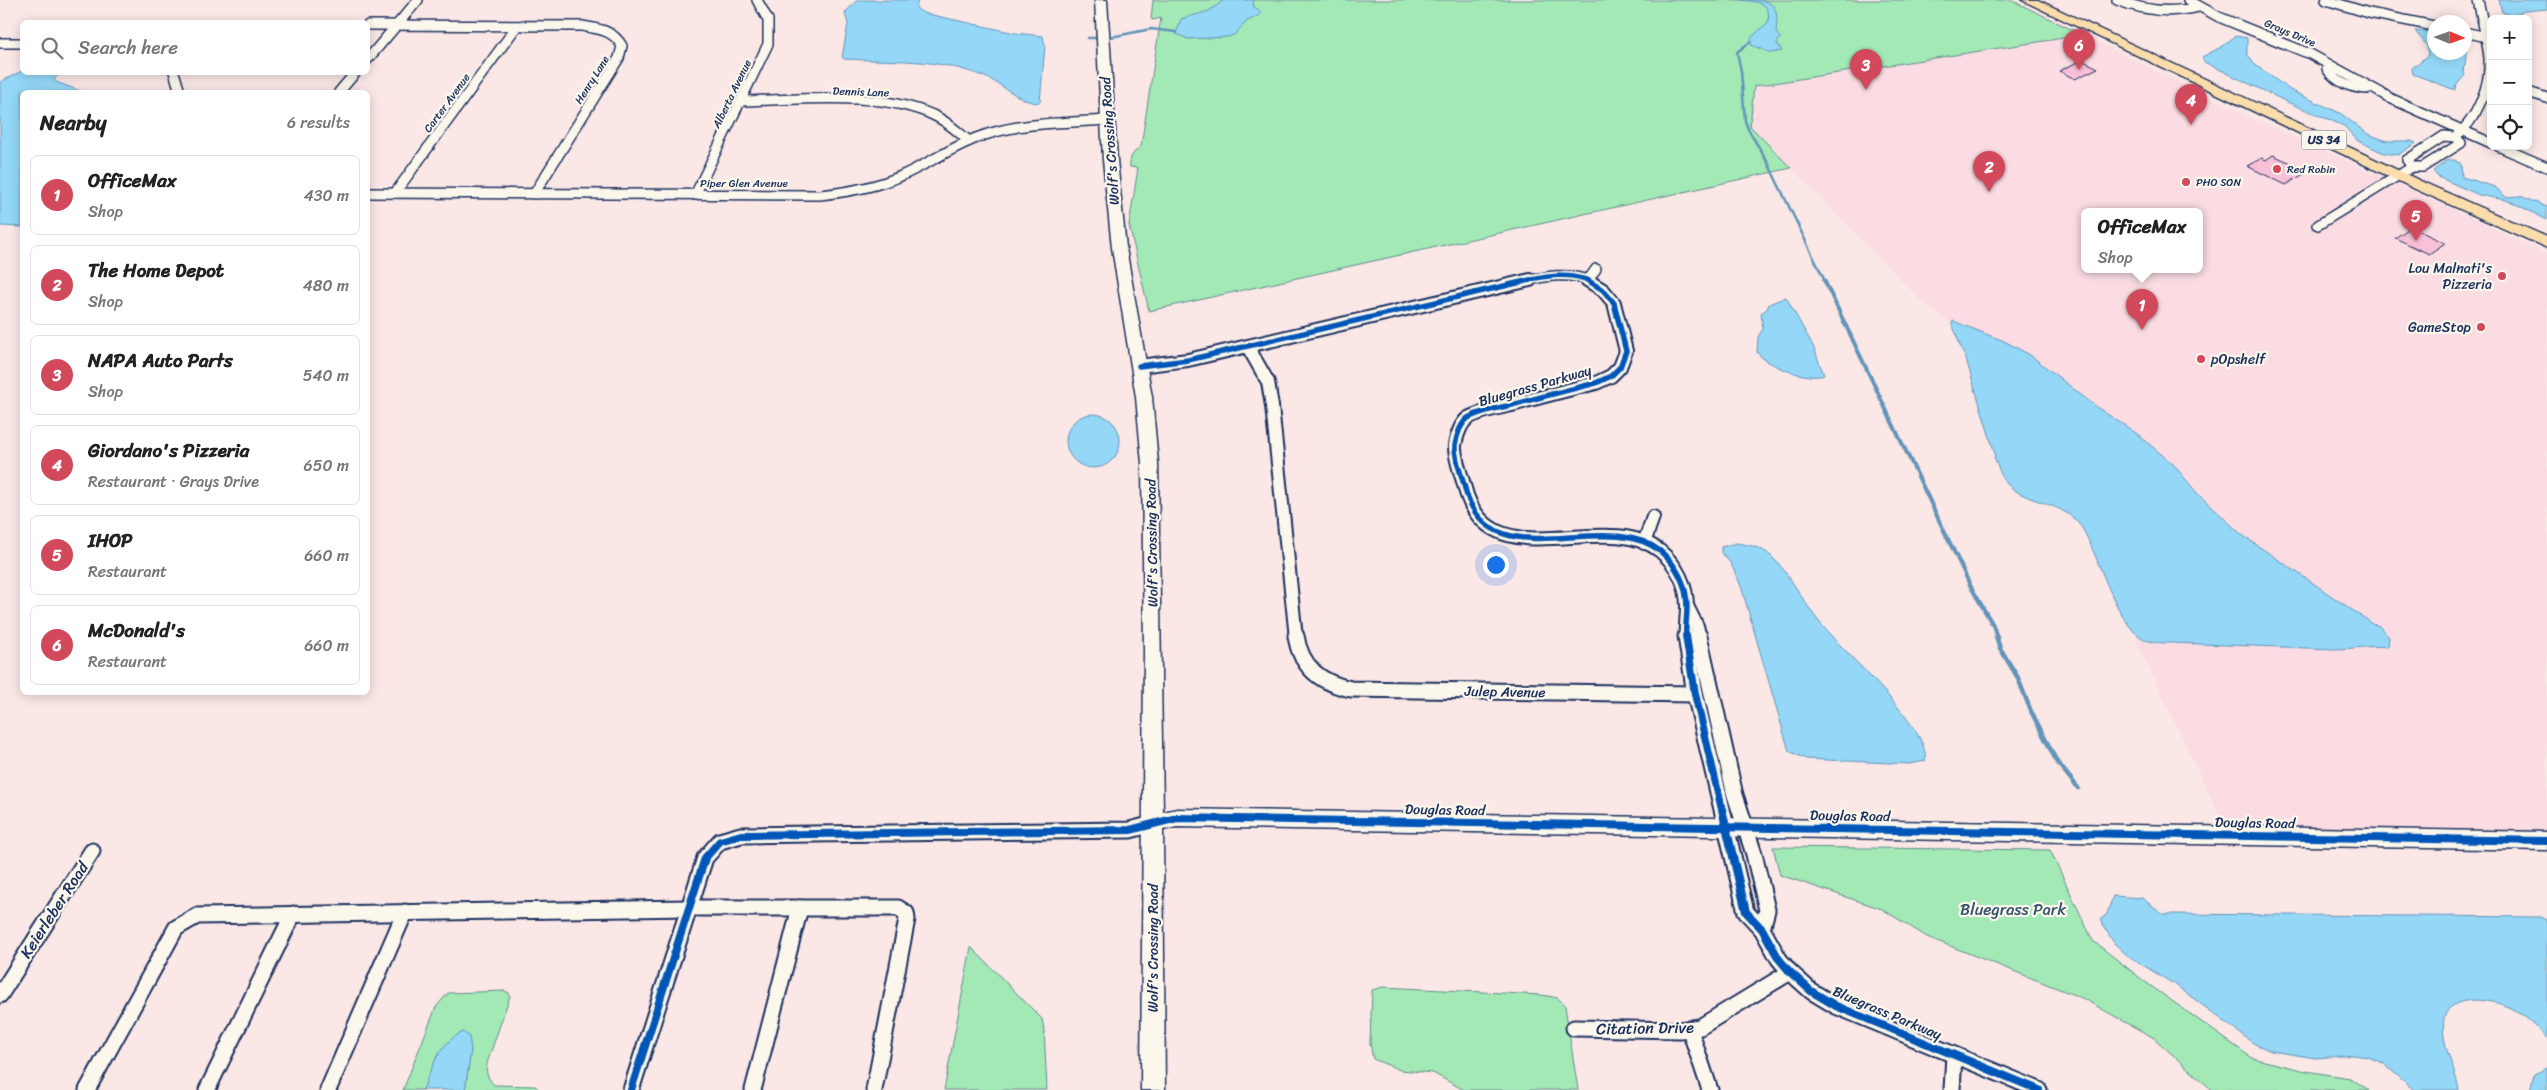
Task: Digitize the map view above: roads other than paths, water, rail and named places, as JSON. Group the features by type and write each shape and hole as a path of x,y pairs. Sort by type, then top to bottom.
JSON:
{"main road":[{"name":"Wolf's Crossing Road","path":"1101,0 1107,120 1119,248 1147,423 1151,492 1153,1090"},
{"name":"US 34","path":"2028,0 2547,243"},
{"name":"Douglas Road","path":"1153,824 1177,818 1746,826 2547,841"}],"street":[{"path":"370,57 418,0"},
{"name":"Alberta Avenue","path":"695,195 768,44 770,26 760,0"},
{"path":"2117,0 2137,7 2165,12 2186,11 2199,7"},
{"name":"Grays Drive","path":"2188,0 2199,7 2286,43 2328,64 2329,73 2342,83 2356,88 2373,89 2459,134 2487,142"},
{"path":"2326,0 2369,13 2427,25"},
{"path":"2472,34 2487,37 2478,0"},
{"name":"Henry Lane","path":"370,25 517,26 602,29 614,34 622,46 619,58 534,194"},
{"name":"Carter Avenue","path":"396,193 517,26"},
{"path":"0,43 20,43"},
{"path":"176,75 180,90"},
{"path":"341,90 353,75"},
{"path":"2318,225 2412,167 2422,167 2460,142 2459,134 2483,99 2487,84"},
{"path":"2532,93 2547,98"},
{"name":"Dennis Lane","path":"741,101 896,104 932,115 969,141"},
{"name":"Piper Glen Avenue","path":"370,193 812,196 854,190 896,178 969,141 995,132 1021,127 1107,120"},
{"path":"2412,167 2407,160 2444,136 2459,134"},
{"path":"2507,150 2547,167"},
{"path":"1588,280 1596,269"},
{"name":"Bluegrass Parkway","path":"1139,366 1188,360 1248,347 1531,279 1567,275 1588,280 1603,290 1614,303 1626,352 1620,367 1610,376 1596,383 1487,411 1456,425 1455,448 1468,504 1483,529 1522,539 1607,536 1627,538 1644,542 1659,550 1674,564 1683,582 1687,606 1685,629 1695,694 1746,912 1762,929 1779,959 1811,991 1836,1006 2040,1090"},
{"name":"Julep Avenue","path":"1248,347 1268,382 1296,638 1301,660 1315,681 1346,689 1365,690 1695,694"},
{"path":"1644,542 1653,517"},
{"name":"Bluegrass Parkway","path":"1687,606 1697,626 1735,795 1746,826 1767,910 1762,929"},
{"path":"631,1090 689,908 710,849 723,839 731,836 1130,830 1153,824"},
{"name":"Keierleber Road","path":"0,995 92,852"},
{"path":"87,1090 169,939 182,922 197,916 689,908 898,908 906,912 907,919 874,1090"},
{"path":"753,1090 800,908"},
{"path":"328,1090 405,912"},
{"path":"207,1090 293,914"},
{"name":"Citation Drive","path":"1574,1028 1690,1030 1708,1024 1790,972"},
{"path":"1690,1030 1710,1090"},
{"path":"1952,1090 1954,1055"}],"water":[{"path":"857,0 918,0 916,8 923,13 1015,33 1043,36 1045,46 1040,102 1028,101 985,77 949,66 932,63 844,59 842,57 848,24 845,13"},
{"path":"1224,0 1254,0 1253,6 1260,11 1260,15 1246,22 1234,35 1227,37 1188,39 1176,34 1181,19 1209,11"},
{"path":"1741,0 1759,0 1771,4 1776,14 1776,32 1780,38 1777,43 1782,51 1771,53 1751,45 1751,38 1768,22 1769,15 1765,6 1752,1"},
{"path":"2499,0 2547,0 2547,9 2525,11 2510,15 2502,12"},
{"path":"2415,31 2427,32 2427,46"},
{"path":"2235,36 2247,38 2247,53 2254,64 2290,90 2340,113 2368,134 2387,141 2411,141 2416,143 2398,155 2384,153 2358,141 2344,126 2287,102 2204,62 2202,57 2223,46"},
{"path":"2427,56 2427,60 2466,60 2463,68 2465,75 2455,87 2455,90 2413,74 2412,68"},
{"path":"20,72 20,75 59,75 54,79 56,82 78,90 20,90 20,227 0,226 0,82"},
{"path":"2448,160 2454,160 2461,164 2462,177 2495,187 2506,197 2520,196 2547,207 2547,220 2510,201 2479,195 2438,177 2433,171"},
{"path":"1786,297 1813,346 1824,375 1808,376 1788,371 1769,362 1757,352 1758,337 1763,329 1761,313 1767,309 1769,304"},
{"path":"1953,321 2004,341 2030,355 2098,408 2136,433 2173,464 2197,493 2242,535 2373,624 2379,626 2389,637 2388,647 2335,649 2162,643 2146,640 2136,633 2117,606 2082,528 2065,512 2015,491 2003,478 1994,457 1995,454 1965,356 1952,325"},
{"path":"1093,414 1112,422 1120,441 1112,460 1093,468 1074,460 1066,441 1074,422"},
{"path":"1736,543 1759,548 1778,563 1821,624 1901,711 1915,730 1924,747 1925,761 1909,764 1806,759 1789,751 1741,586 1731,564 1721,552 1721,547"},
{"path":"2113,896 2142,898 2163,914 2541,917 2547,920 2547,1038 2524,1017 2501,1004 2472,1000 2454,1005 2447,1011 2443,1028 2446,1046 2459,1090 2414,1090 2383,1063 2368,1057 2354,1055 2316,1058 2271,1051 2253,1043 2177,986 2128,956 2114,943 2100,920 2107,914"},
{"path":"463,1032 469,1036 471,1050 465,1090 423,1090 437,1056 448,1042"},
{"path":"2547,1068 2547,1090 2530,1090 2534,1074"}],"waterway":[{"path":"1111,37 1151,29 1176,32"},
{"path":"1088,38 1096,38"},
{"path":"1750,42 1737,52 1741,71 1745,121 1768,163 1825,281"},
{"path":"1824,280 1971,587 1993,625 1997,638"},
{"path":"1996,636 2000,648 2018,678 2030,709 2057,762 2078,788"}],"place":[{"name":"McDonald's","path":"2079,70"},
{"name":"NAPA Auto Parts","path":"1866,90"},
{"name":"Giordano's Pizzeria","path":"2191,125"},
{"name":"Red Robin","path":"2277,169"},
{"name":"PHO SON","path":"2186,182"},
{"name":"The Home Depot","path":"1989,192"},
{"name":"IHOP","path":"2416,241"},
{"name":"Lou Malnati's Pizzeria","path":"2502,276"},
{"name":"GameStop","path":"2481,327"},
{"name":"OfficeMax","path":"2142,330"},
{"name":"pOpshelf","path":"2201,359"}],"park label":[{"name":"Bluegrass Park","path":"2013,909"}]}
